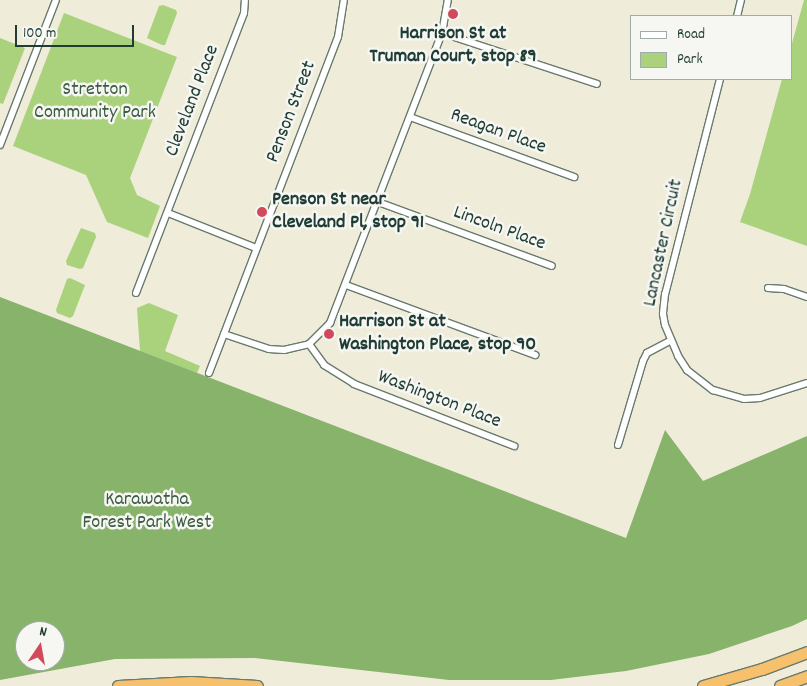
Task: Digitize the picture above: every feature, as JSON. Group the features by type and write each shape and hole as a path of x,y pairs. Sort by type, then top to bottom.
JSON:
{"highway":[{"path":"703,686 762,669 807,652"},
{"path":"780,686 807,676"},
{"path":"118,686 191,682 257,686"}],"street":[{"path":"0,145 56,0"},
{"name":"Cleveland Place","path":"136,293 244,13 245,0"},
{"name":"Penson Street","path":"209,373 338,37 344,0"},
{"path":"224,334 269,349 296,349 309,344 330,323 442,33 448,0"},
{"path":"736,15 741,0"},
{"path":"442,33 598,84"},
{"name":"Lancaster Circuit","path":"720,80 665,294 663,314 670,341 687,370 712,390 727,395 744,399 760,398 807,384"},
{"name":"Reagan Place","path":"410,117 574,176"},
{"name":"Lincoln Place","path":"378,202 552,266"},
{"path":"168,213 256,248"},
{"path":"346,285 535,356"},
{"path":"768,288 784,288 807,297"},
{"path":"618,445 642,361 647,353 670,341"},
{"name":"Washington Place","path":"309,344 324,365 348,382 514,446"}],"green space":[{"path":"804,0 807,0 807,246 740,222 750,194 782,80 792,80 792,43"},
{"path":"163,5 176,10 177,13 165,45 147,38 159,6"},
{"name":"Stretton Community Park","path":"64,13 177,57 130,178 137,195 160,206 148,238 107,222 86,175 13,146"},
{"path":"0,38 25,48 3,104 0,103"},
{"path":"81,228 95,233 96,237 83,268 80,269 67,265 66,261"},
{"path":"70,278 85,285 73,316 70,318 57,313 56,310 67,279"},
{"name":"Karawatha Forest Park West","path":"0,297 626,538 665,430 703,481 807,436 807,619 792,626 709,654 626,671 551,680 449,680 255,658 115,659 65,668 65,621 15,621 15,671 49,671 0,680"},
{"path":"149,303 178,315 165,351 200,366 197,373 140,351 137,308"}],"place":[{"name":"Harrison St at Truman Court, stop 89","path":"453,14"},
{"name":"Penson St near Cleveland Pl, stop 91","path":"262,212"},
{"name":"Harrison St at Washington Place, stop 90","path":"329,334"}]}
